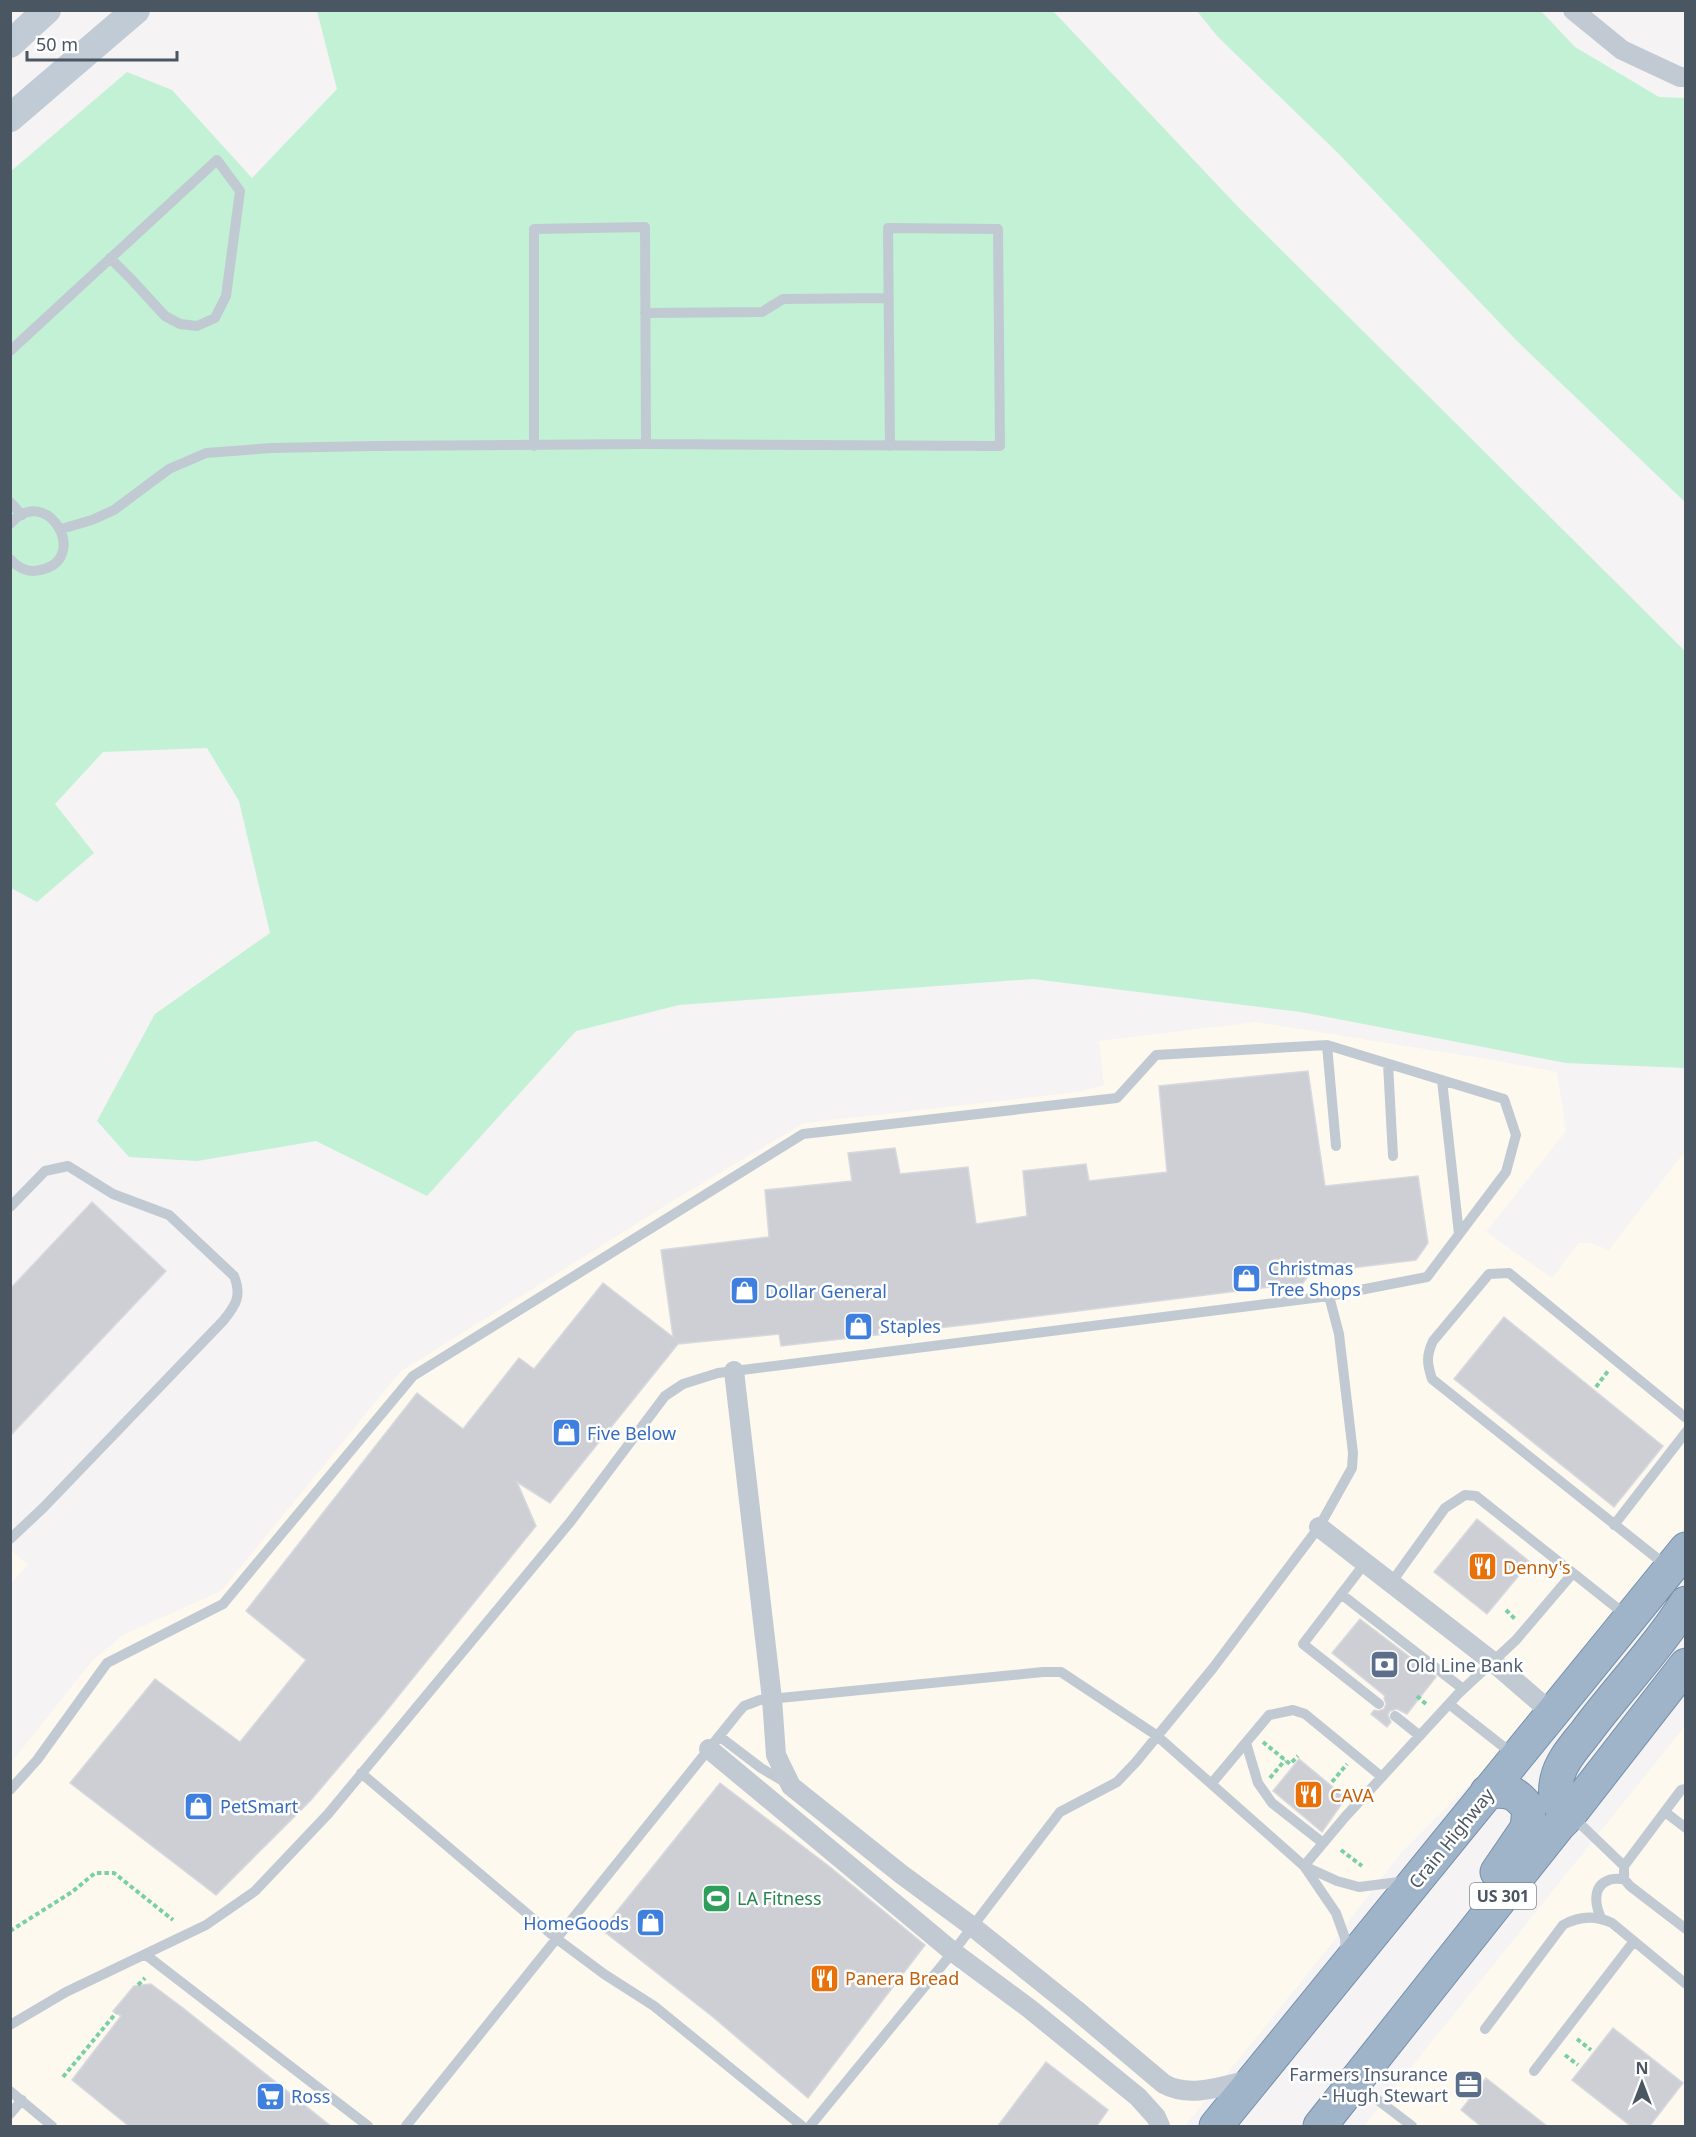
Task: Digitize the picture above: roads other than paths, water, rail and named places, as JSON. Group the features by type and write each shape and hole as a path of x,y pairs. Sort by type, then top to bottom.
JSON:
{"highway":[{"name":"Crain Highway","path":"1216,2127 1678,1559"},
{"path":"1570,1814 1559,1806 1555,1793 1557,1778 1566,1759 1686,1604"},
{"name":"US 301","path":"1320,2127 1686,1665"},
{"path":"1351,2088 1353,2067 1455,1931 1527,1828 1529,1809 1523,1802 1505,1790 1487,1792"}],"main road":[{"path":"10,44 47,10"},
{"path":"10,118 136,10"}],"street":[{"path":"1573,10 1622,50 1680,77 1686,77"},
{"path":"735,1371 772,1699 776,1755 790,1786 840,1841 954,1952 1030,2008 1138,2097 1156,2117 1160,2127"},
{"path":"1319,1527 1493,1662 1552,1713"},
{"path":"714,1742 840,1841 973,1927 1172,2089 1204,2090 1254,2079"}],"lane":[{"path":"10,351 110,258 217,160 240,191 226,296 215,318 197,326 180,324 165,316 110,258"},
{"path":"534,446 534,229 645,227 646,444"},
{"path":"61,529 92,520 114,510 169,469 206,453 271,448 646,444 1000,447 998,229 888,228 890,446"},
{"path":"645,313 762,312 783,299 888,298"},
{"path":"10,502 22,515"},
{"path":"10,524 22,515 40,512 56,521 64,538 63,548 53,565 44,570 24,569 10,560"},
{"path":"1327,1045 1336,1146"},
{"path":"10,1790 37,1760 107,1662 223,1604 413,1376 803,1134 1117,1098 1156,1055 1327,1045 1504,1099 1516,1135 1506,1172 1427,1277 1329,1296 718,1373 683,1384 665,1396 571,1521 320,1823 255,1891 206,1925 66,1992 10,2025"},
{"path":"1388,1064 1393,1156"},
{"path":"1442,1080 1459,1234"},
{"path":"10,1207 45,1171 68,1166 113,1194 169,1215 234,1276 238,1284 236,1306 11,1539"},
{"path":"1678,1559 1614,1525 1432,1379 1427,1362 1433,1341 1489,1274 1509,1273 1686,1418"},
{"path":"810,2127 954,1952 1060,1812 1117,1782 1136,1762 1213,1668 1319,1527 1352,1468 1353,1453 1339,1334 1329,1296"},
{"path":"1614,1525 1686,1432"},
{"path":"1391,1583 1445,1508 1465,1494 1476,1496 1629,1618"},
{"path":"1365,1563 1303,1644 1379,1704"},
{"path":"1304,1866 1463,1689 1516,1640 1573,1573"},
{"path":"1341,1594 1463,1689"},
{"path":"406,2127 714,1742 744,1706 760,1700 1051,1671 1061,1672 1156,1735 1304,1866 1336,1913 1345,1938 1347,1965"},
{"path":"1449,1704 1516,1757"},
{"path":"1212,1783 1269,1715 1293,1710 1305,1714 1382,1777"},
{"path":"1395,1716 1420,1736"},
{"path":"714,1742 790,1786"},
{"path":"1246,1743 1258,1783 1272,1803 1323,1843"},
{"path":"362,1773 557,1939 604,1974 654,2006 802,2127"},
{"path":"1624,1879 1624,1866 1681,1790 1686,1789"},
{"path":"1665,1812 1686,1828"},
{"path":"1570,1814 1624,1866"},
{"path":"1304,1866 1337,1881 1359,1887 1416,1880"},
{"path":"1601,1918 1595,1905 1599,1888 1608,1880 1624,1879 1686,1929"},
{"path":"1485,2029 1563,1925 1572,1920 1601,1918 1612,1923 1686,1984"},
{"path":"1534,2071 1634,1941"},
{"path":"146,1955 368,2127"},
{"path":"1351,2088 1412,2127"},
{"path":"10,2091 52,2127"},
{"path":"10,2114 22,2100"}],"place":[{"name":"Christmas Tree Shops","path":"1247,1278"},
{"name":"Dollar General","path":"744,1291"},
{"name":"Staples","path":"859,1326"},
{"name":"Five Below","path":"566,1433"},
{"name":"Denny's","path":"1482,1567"},
{"name":"Old Line Bank","path":"1385,1665"},
{"name":"CAVA","path":"1309,1795"},
{"name":"PetSmart","path":"199,1806"},
{"name":"LA Fitness","path":"716,1898"},
{"name":"HomeGoods","path":"650,1923"},
{"name":"Panera Bread","path":"824,1978"},
{"name":"Farmers Insurance - Hugh Stewart","path":"1469,2084"},
{"name":"Ross","path":"270,2096"}]}
